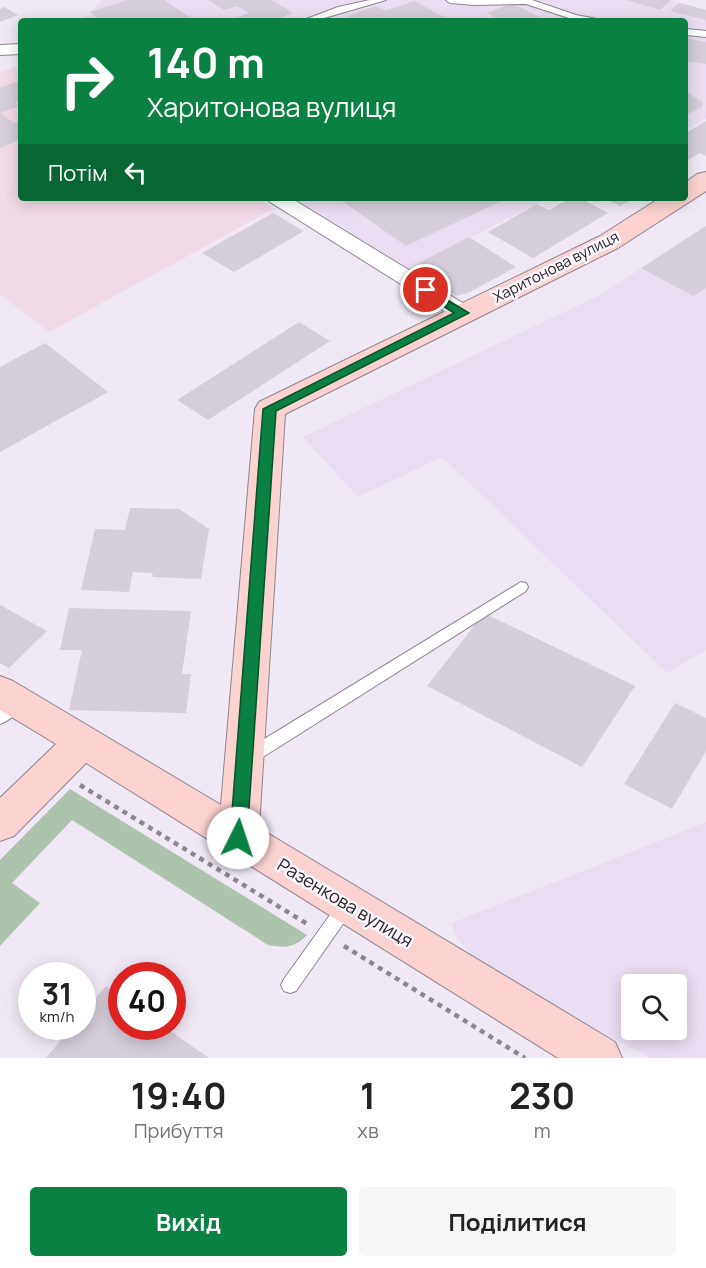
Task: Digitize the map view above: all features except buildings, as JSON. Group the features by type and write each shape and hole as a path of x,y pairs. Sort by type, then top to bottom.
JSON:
{"street":[{"path":"0,50 18,50"},
{"path":"688,192 706,179"},
{"path":"282,201 463,313"},
{"name":"Харитонова вулиця","path":"238,838 270,409 609,242 672,201"},
{"name":"Разенкова вулиця","path":"6,704 69,756 238,838 337,920 599,1058"},
{"path":"0,824 69,756"}],"lane":[{"path":"314,18 382,0"},
{"path":"450,0 528,1 582,18"},
{"path":"331,12 340,18"},
{"path":"688,32 706,34"},
{"path":"244,760 521,587"},
{"path":"290,985 337,920"}],"path":[{"path":"69,756 337,920 525,1058"}],"shaded area":[{"path":"103,0 670,0 706,10 706,119 688,128 688,18 84,18"},
{"path":"18,66 18,201 261,201 273,209 49,332 0,294 0,73"},
{"path":"299,201 543,201 409,268"},
{"path":"706,226 706,650 667,673 442,457 358,497 303,437 602,294"},
{"path":"706,822 706,1058 650,1058 481,967 455,935 452,923"}],"green space":[{"path":"70,789 307,935 289,946 268,945 72,820 12,883 40,903 0,946 0,860"}],"route":[{"path":"238,838 270,409 463,313 426,290"}]}
